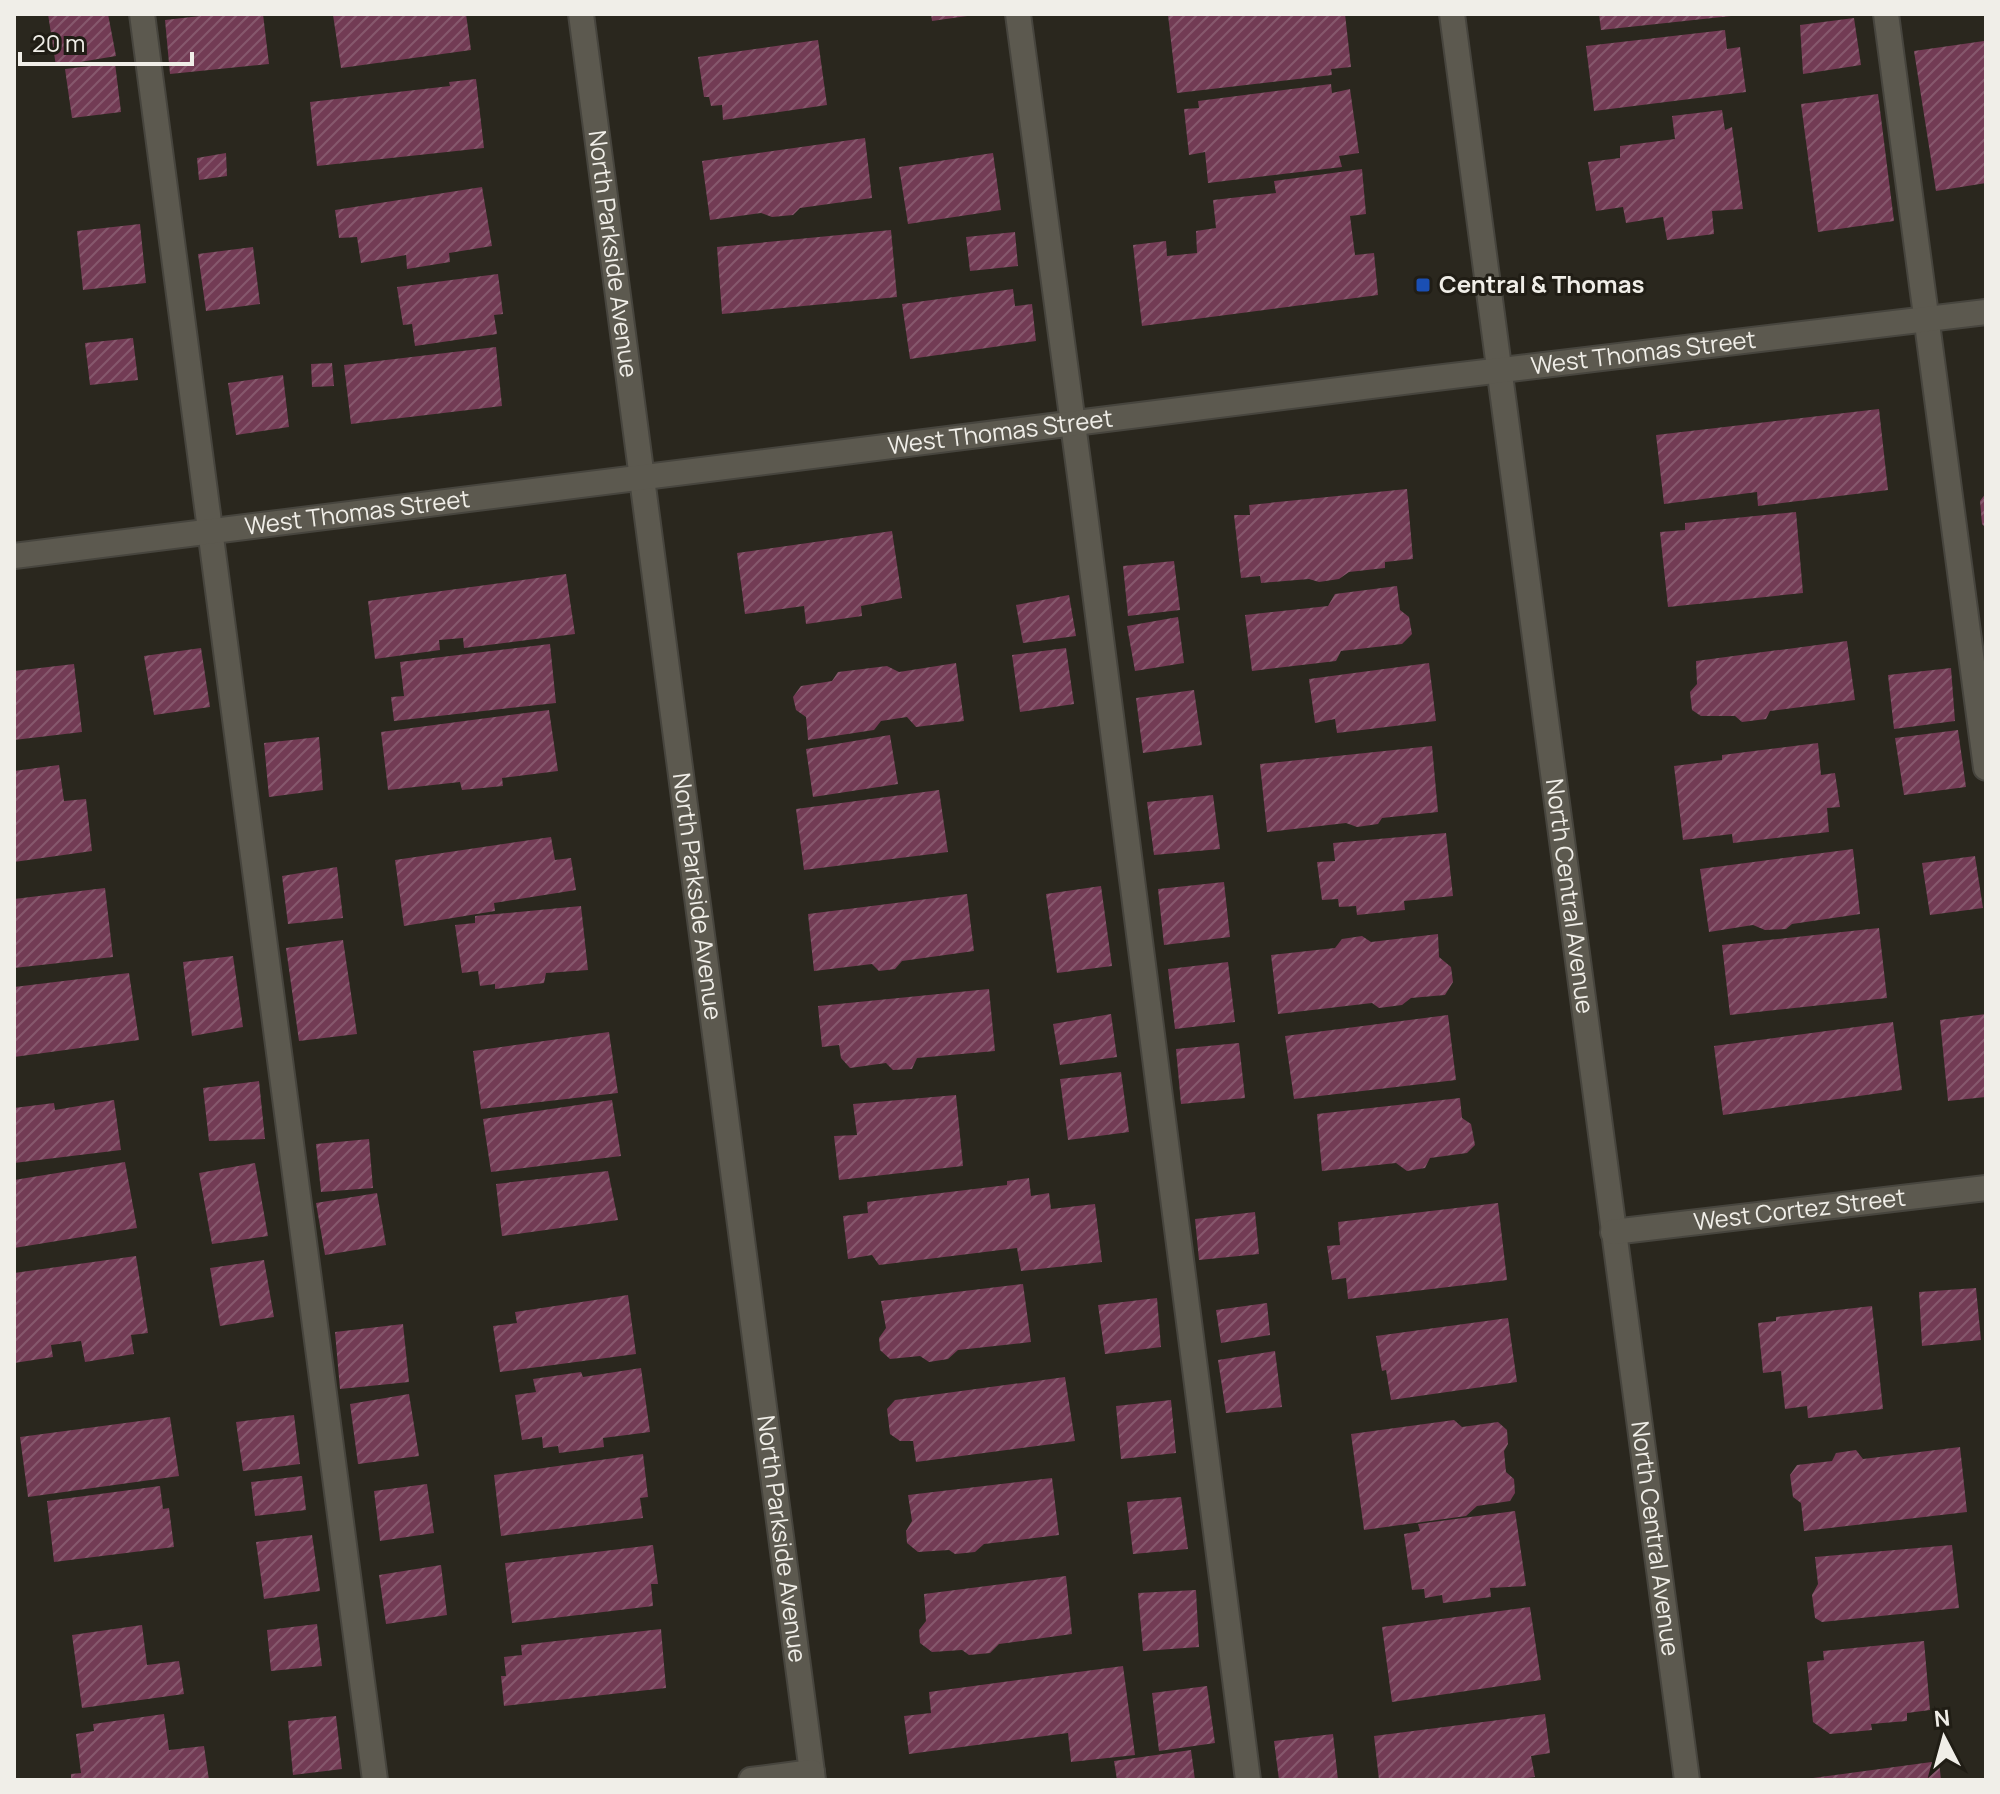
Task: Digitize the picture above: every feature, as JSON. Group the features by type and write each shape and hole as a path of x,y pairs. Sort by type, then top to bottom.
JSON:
{"street":[{"path":"142,14 375,1780"},
{"name":"North Parkside Avenue","path":"581,14 813,1776"},
{"path":"1018,14 1248,1780"},
{"name":"North Central Avenue","path":"1452,14 1687,1780"},
{"path":"1886,14 1985,757"},
{"name":"West Thomas Street","path":"14,556 1986,312"},
{"name":"West Cortez Street","path":"1613,1232 1986,1188"},
{"path":"751,1780 813,1776"}],"building":[{"path":"48,14 108,14 116,56 56,66"},
{"path":"218,14 263,14 269,64 170,74 165,20"},
{"path":"466,14 471,50 341,68 333,15"},
{"path":"931,14 967,14 967,16 932,21"},
{"path":"1345,14 1351,67 1331,69 1332,75 1177,93 1168,15"},
{"path":"1599,14 1731,14 1731,16 1601,30"},
{"path":"1854,18 1861,65 1803,74 1800,25"},
{"path":"1725,30 1727,49 1740,47 1746,92 1594,111 1586,46"},
{"path":"818,40 827,105 723,120 722,105 711,106 709,97 704,97 698,57"},
{"path":"1984,41 1986,183 1936,191 1914,51"},
{"path":"115,63 121,112 72,118 65,69"},
{"path":"476,79 484,148 317,166 310,102 450,86 449,82"},
{"path":"1331,84 1332,93 1350,89 1359,153 1339,156 1342,167 1208,183 1205,152 1189,155 1184,109 1199,108 1198,101"},
{"path":"1878,94 1894,221 1818,232 1801,104"},
{"path":"1722,110 1725,130 1732,127 1743,209 1712,211 1714,234 1667,240 1663,217 1626,223 1623,207 1596,211 1588,162 1620,158 1620,146 1675,139 1672,116"},
{"path":"865,138 872,198 800,208 793,215 772,217 761,213 710,220 702,161"},
{"path":"226,153 227,176 199,180 197,158"},
{"path":"993,153 1001,210 908,224 899,167"},
{"path":"1362,169 1366,214 1350,216 1355,255 1374,253 1378,295 1142,326 1133,245 1166,241 1167,256 1197,253 1196,231 1216,228 1213,200 1276,193 1274,181"},
{"path":"482,187 492,246 449,253 450,262 407,269 406,255 361,263 357,237 339,238 335,210"},
{"path":"140,224 146,283 83,290 77,231"},
{"path":"891,230 897,297 722,314 717,247"},
{"path":"1015,232 1018,266 970,271 966,237"},
{"path":"253,247 260,304 206,311 198,254"},
{"path":"498,274 503,314 494,315 497,334 415,346 412,324 403,325 397,287"},
{"path":"1013,289 1015,306 1032,304 1036,341 910,359 902,304"},
{"path":"133,338 138,380 90,385 85,343"},
{"path":"496,347 502,406 351,424 344,365"},
{"path":"332,363 334,386 312,387 311,364"},
{"path":"283,375 289,427 236,435 228,383"},
{"path":"1879,409 1888,490 1758,506 1757,492 1664,504 1656,435"},
{"path":"1407,489 1413,559 1385,562 1385,568 1349,572 1339,579 1319,582 1309,579 1261,583 1260,576 1241,578 1234,515 1250,515 1249,505"},
{"path":"1986,493 1986,528 1982,524 1980,501"},
{"path":"1796,512 1803,593 1668,607 1660,532 1685,530 1685,523"},
{"path":"892,531 902,598 861,606 862,616 806,624 804,606 745,614 737,553"},
{"path":"1174,561 1180,610 1128,616 1123,566"},
{"path":"566,574 575,634 464,648 463,638 439,640 440,650 375,659 368,601"},
{"path":"1397,586 1400,610 1409,617 1412,634 1402,644 1341,651 1336,661 1252,671 1245,615 1328,606 1335,594"},
{"path":"1069,595 1076,636 1023,643 1016,605"},
{"path":"1178,617 1184,663 1135,671 1127,626"},
{"path":"1847,641 1855,700 1770,711 1766,719 1742,722 1735,716 1701,716 1692,710 1690,692 1697,684 1696,661"},
{"path":"550,644 556,703 394,721 391,697 404,696 400,662"},
{"path":"201,648 210,707 154,715 144,656"},
{"path":"1066,648 1074,704 1020,712 1012,655"},
{"path":"956,663 964,721 916,727 907,717 881,721 874,730 808,740 806,717 796,710 793,697 801,686 832,681 838,672 887,666 899,672"},
{"path":"1429,663 1436,721 1337,733 1335,719 1315,723 1309,679"},
{"path":"74,664 82,732 14,740 14,671"},
{"path":"1951,668 1955,721 1894,729 1888,675"},
{"path":"1194,690 1202,745 1143,753 1136,698"},
{"path":"549,710 558,771 502,778 503,786 462,790 460,782 388,790 381,732"},
{"path":"1958,730 1966,787 1904,795 1895,738"},
{"path":"890,735 898,784 813,797 806,749"},
{"path":"319,737 323,790 269,797 264,743"},
{"path":"1818,743 1821,775 1835,773 1840,807 1827,808 1829,832 1733,843 1732,834 1683,840 1674,766 1722,760 1722,755"},
{"path":"1432,746 1438,812 1382,818 1378,824 1357,827 1346,823 1267,832 1260,764"},
{"path":"59,765 64,801 86,799 92,851 14,862 14,771"},
{"path":"939,790 948,852 804,870 796,809"},
{"path":"1213,795 1220,849 1154,855 1147,802"},
{"path":"1446,833 1453,896 1404,901 1405,910 1357,915 1356,906 1339,907 1338,899 1322,900 1317,862 1335,861 1333,843"},
{"path":"551,837 555,860 571,858 576,890 494,903 495,911 404,926 395,860"},
{"path":"1853,849 1860,914 1792,924 1786,929 1765,930 1753,925 1709,932 1700,869"},
{"path":"1975,856 1983,908 1930,915 1922,863"},
{"path":"337,867 343,918 288,924 282,876"},
{"path":"1224,882 1230,937 1164,945 1158,889"},
{"path":"1101,886 1112,966 1057,973 1046,894"},
{"path":"105,888 113,957 14,968 14,899"},
{"path":"967,894 974,951 902,961 895,969 879,971 872,964 814,971 808,914"},
{"path":"581,906 588,970 546,973 544,983 495,989 495,984 480,986 478,971 462,973 455,925 475,923 475,916"},
{"path":"1879,928 1887,998 1730,1015 1722,945"},
{"path":"1438,934 1439,957 1451,967 1453,982 1445,995 1411,998 1402,1005 1379,1008 1372,1003 1278,1014 1271,955 1335,948 1342,939 1362,936 1371,942"},
{"path":"343,940 357,1034 299,1041 286,948"},
{"path":"233,956 243,1027 192,1036 183,962"},
{"path":"1228,962 1235,1022 1175,1029 1168,969"},
{"path":"129,973 139,1040 14,1057 14,987"},
{"path":"989,989 995,1051 917,1058 912,1069 893,1070 886,1063 850,1068 841,1058 839,1045 822,1047 818,1006"},
{"path":"1111,1014 1117,1057 1060,1065 1053,1024"},
{"path":"1986,1014 1986,1097 1948,1101 1940,1020"},
{"path":"1448,1015 1456,1080 1294,1099 1285,1036"},
{"path":"1893,1022 1902,1090 1723,1115 1714,1046"},
{"path":"609,1032 618,1093 481,1109 473,1051"},
{"path":"1239,1043 1245,1098 1181,1104 1176,1049"},
{"path":"1121,1072 1129,1132 1068,1140 1060,1079"},
{"path":"259,1081 265,1139 209,1141 203,1088"},
{"path":"956,1095 963,1166 839,1180 834,1136 857,1135 853,1104"},
{"path":"1460,1098 1462,1118 1471,1124 1475,1145 1467,1153 1430,1158 1425,1168 1407,1171 1396,1163 1322,1171 1317,1114"},
{"path":"114,1100 121,1150 14,1163 14,1108 54,1103 55,1110"},
{"path":"612,1100 621,1156 491,1172 483,1119"},
{"path":"369,1139 373,1188 321,1192 316,1144"},
{"path":"125,1162 137,1228 14,1248 14,1180"},
{"path":"255,1163 268,1236 212,1244 199,1173"},
{"path":"608,1171 618,1220 502,1236 496,1184"},
{"path":"1029,1178 1031,1196 1049,1193 1051,1209 1095,1204 1102,1262 1021,1271 1017,1248 879,1265 872,1255 848,1259 843,1216 868,1213 867,1202 1007,1185 1007,1181"},
{"path":"377,1193 386,1245 325,1255 316,1203"},
{"path":"1498,1203 1507,1280 1348,1299 1346,1278 1332,1280 1327,1246 1340,1245 1338,1222"},
{"path":"1255,1212 1259,1254 1199,1260 1195,1219"},
{"path":"136,1256 148,1333 131,1335 134,1354 85,1362 81,1341 51,1345 53,1357 14,1363 14,1273"},
{"path":"264,1260 274,1317 220,1326 210,1268"},
{"path":"1023,1284 1031,1342 958,1350 948,1359 929,1362 920,1356 890,1359 880,1350 879,1338 886,1328 881,1301"},
{"path":"1976,1288 1981,1340 1922,1346 1919,1292"},
{"path":"628,1295 636,1354 500,1372 493,1326 517,1323 515,1312"},
{"path":"1157,1298 1161,1347 1105,1354 1098,1305"},
{"path":"1267,1303 1270,1335 1221,1343 1216,1310"},
{"path":"1872,1306 1883,1409 1808,1418 1807,1406 1785,1409 1781,1371 1763,1373 1758,1323 1776,1321 1776,1317"},
{"path":"1508,1318 1517,1382 1391,1400 1376,1336"},
{"path":"403,1324 409,1382 340,1389 335,1332"},
{"path":"1275,1351 1282,1407 1226,1413 1218,1360"},
{"path":"641,1368 650,1432 603,1438 604,1447 559,1453 558,1446 543,1448 542,1437 522,1440 515,1395 536,1392 533,1379 581,1372 583,1377"},
{"path":"1065,1377 1075,1441 916,1462 913,1441 900,1441 890,1434 887,1409 895,1400"},
{"path":"409,1394 419,1456 358,1464 350,1404"},
{"path":"1171,1400 1176,1453 1121,1459 1116,1406"},
{"path":"294,1415 300,1464 243,1471 236,1422"},
{"path":"170,1417 179,1476 28,1497 20,1437"},
{"path":"1454,1420 1462,1427 1498,1422 1507,1430 1508,1444 1504,1451 1506,1472 1514,1479 1515,1493 1510,1501 1477,1506 1466,1516 1364,1530 1351,1434"},
{"path":"1960,1447 1967,1512 1804,1531 1801,1503 1793,1497 1790,1475 1797,1465 1832,1461 1836,1453 1856,1450 1863,1459"},
{"path":"643,1454 648,1497 640,1498 643,1518 501,1536 494,1475"},
{"path":"302,1476 306,1510 255,1516 251,1482"},
{"path":"1052,1478 1059,1535 984,1544 975,1552 955,1554 949,1550 918,1552 907,1543 906,1531 912,1521 908,1495"},
{"path":"427,1484 434,1533 380,1541 374,1491"},
{"path":"160,1486 163,1509 169,1508 174,1547 54,1562 47,1501"},
{"path":"1181,1497 1188,1549 1133,1554 1127,1502"},
{"path":"1515,1511 1526,1586 1490,1588 1491,1597 1443,1603 1442,1595 1425,1598 1424,1589 1412,1590 1404,1534 1420,1531 1418,1524"},
{"path":"312,1535 320,1591 264,1599 256,1542"},
{"path":"653,1545 658,1584 651,1584 653,1606 512,1623 505,1563"},
{"path":"1952,1545 1959,1608 1822,1622 1815,1618 1812,1595 1818,1584 1815,1557"},
{"path":"441,1565 447,1615 386,1624 379,1575"},
{"path":"1066,1576 1072,1634 999,1644 990,1653 969,1655 962,1650 932,1652 920,1643 919,1630 926,1621 924,1594"},
{"path":"1196,1590 1199,1647 1143,1651 1138,1593"},
{"path":"1530,1607 1541,1680 1392,1702 1382,1627"},
{"path":"317,1624 322,1666 271,1671 267,1630"},
{"path":"142,1625 147,1665 179,1661 184,1694 82,1708 72,1635"},
{"path":"661,1629 666,1688 504,1706 501,1676 506,1676 504,1657 522,1655 521,1645"},
{"path":"1924,1641 1930,1710 1907,1713 1907,1721 1871,1724 1872,1730 1830,1734 1813,1722 1807,1662 1824,1660 1823,1651"},
{"path":"1123,1666 1135,1755 1071,1762 1068,1733 909,1754 904,1716 931,1713 929,1692"},
{"path":"1207,1686 1215,1743 1159,1751 1152,1693"},
{"path":"164,1714 169,1750 204,1746 209,1780 71,1780 71,1774 81,1773 76,1734 94,1731 93,1724"},
{"path":"1545,1714 1550,1753 1531,1756 1535,1777 1512,1780 1379,1780 1374,1736"},
{"path":"336,1716 342,1769 293,1775 288,1721"},
{"path":"1333,1734 1338,1780 1279,1780 1274,1741"},
{"path":"1191,1750 1195,1780 1117,1780 1114,1761"},
{"path":"1939,1761 1941,1780 1813,1780 1813,1778"}],"place":[{"name":"Central & Thomas","path":"1423,285"}]}
